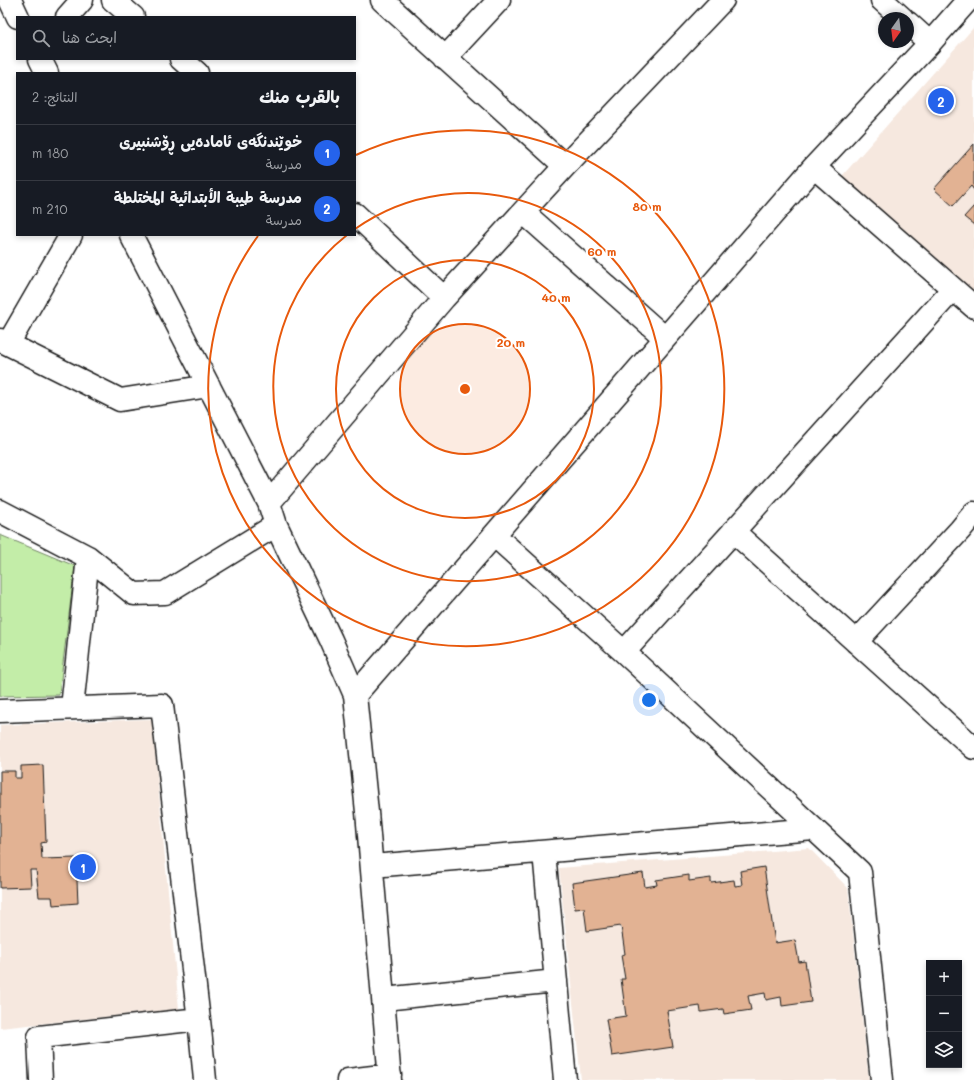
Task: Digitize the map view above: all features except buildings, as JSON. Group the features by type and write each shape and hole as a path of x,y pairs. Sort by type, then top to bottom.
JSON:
{"street":[{"path":"10,0 18,16"},
{"path":"68,16 82,0"},
{"path":"113,0 132,16"},
{"path":"382,0 565,166"},
{"path":"445,58 500,0"},
{"path":"269,503 444,298 565,166 723,0"},
{"path":"882,0 895,12"},
{"path":"356,695 814,167 930,43 968,0"},
{"path":"914,28 930,43"},
{"path":"40,60 46,72"},
{"path":"182,60 195,72"},
{"path":"814,167 974,307"},
{"path":"523,212 666,338"},
{"path":"356,215 444,298"},
{"path":"70,236 4,342 120,400 209,386"},
{"path":"132,236 269,503 276,525 356,695 390,1077 348,1080"},
{"path":"624,652 953,289"},
{"path":"0,511 88,557 134,594 165,593 276,525"},
{"path":"856,642 967,535 974,513"},
{"path":"733,531 974,748"},
{"path":"494,535 624,652 860,872 882,1080"},
{"path":"72,708 88,557"},
{"path":"0,711 162,705 205,1080"},
{"path":"372,866 814,829"},
{"path":"544,852 565,1080"},
{"path":"384,999 556,981"},
{"path":"41,1080 39,1037 198,1019"}],"shaded area":[{"path":"974,27 974,291 842,176"},
{"path":"152,719 179,1009 0,1028 0,725"},
{"path":"809,848 848,888 869,1080 581,1080 559,868"}],"green space":[{"path":"0,535 75,566 59,695 0,696"}],"place":[{"name":"مدرسة طيبة الأبتدائية المختلطة","path":"941,101"},
{"name":"خوێندنگەی ئامادەیی ڕۆشنبیری","path":"83,867"}]}
